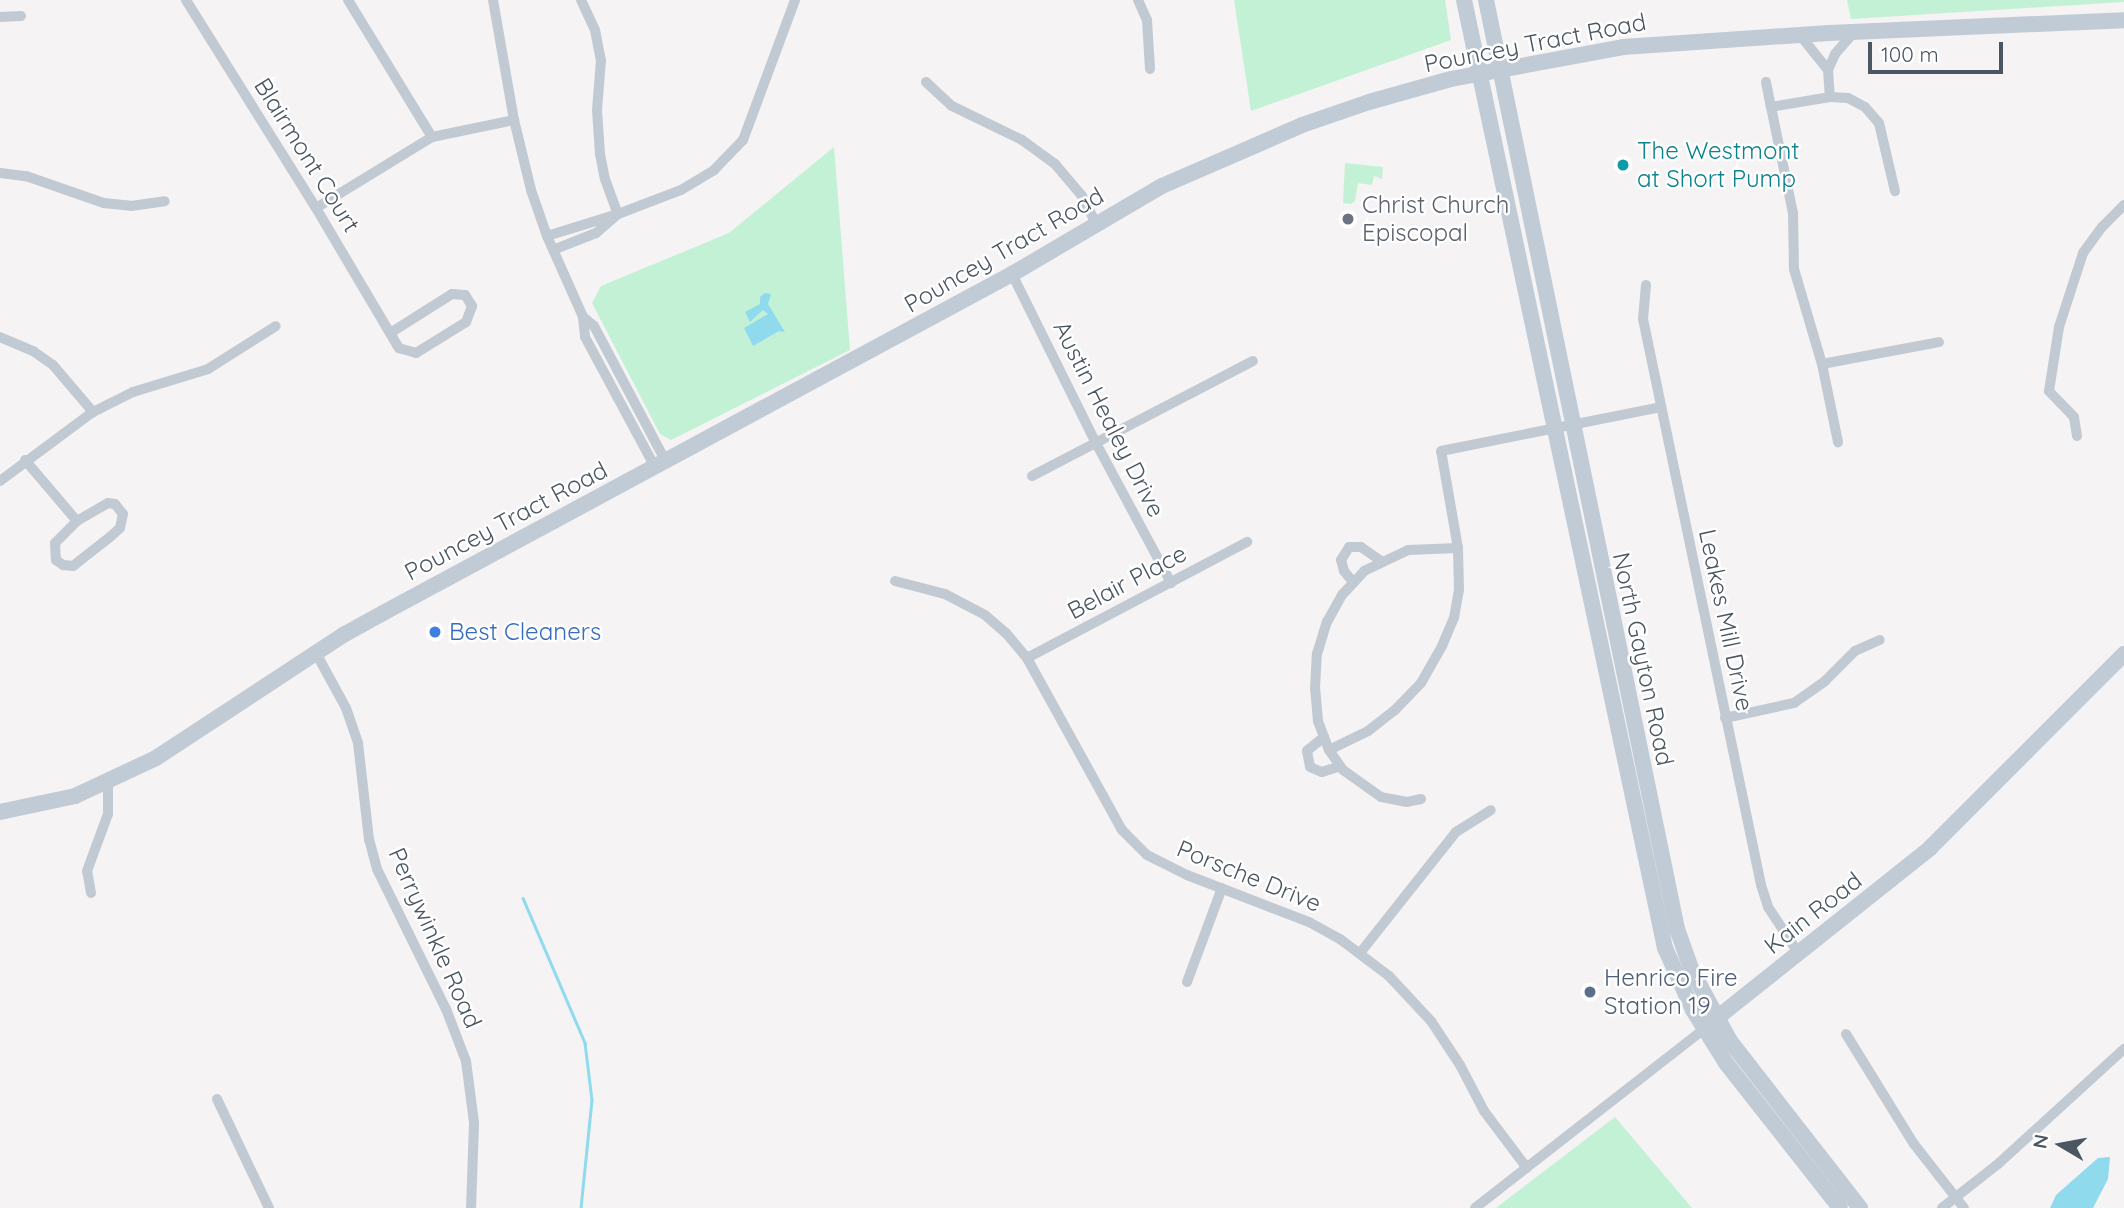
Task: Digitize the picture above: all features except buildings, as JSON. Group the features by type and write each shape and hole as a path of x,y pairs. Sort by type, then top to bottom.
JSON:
{"main road":[{"name":"North Gayton Road","path":"1465,0 1657,916 1676,978 1860,1208"},
{"name":"North Gayton Road","path":"1486,0 1669,898 1710,1023 1739,1081 1840,1208"},
{"name":"Pouncey Tract Road","path":"0,812 75,796 108,783 156,758 316,653 373,619 1012,274 1096,223 1208,164 1302,125 1369,102 1479,73 1623,47 1854,32 2124,20"},
{"name":"Kain Road","path":"1710,1023 1951,830 2124,654"}],"street":[{"name":"Blairmont Court","path":"186,0 316,208 390,333 403,351 416,353 466,322 472,310 471,302 461,294 452,294 390,333"},
{"path":"348,0 432,137"},
{"path":"493,0 514,120 531,190 547,236 583,317 594,326 661,465"},
{"path":"581,0 595,30 599,50 597,110 600,154 605,180 618,214"},
{"path":"547,236 618,214 681,190 714,170 743,140 795,0"},
{"path":"1138,0 1147,20 1150,69"},
{"path":"0,17 21,16"},
{"path":"1830,97 1828,70 1835,54 1854,32"},
{"path":"1800,35 1828,70"},
{"path":"926,82 952,106 1022,140 1055,164 1082,196 1096,223"},
{"path":"1766,82 1793,213 1794,268 1822,363 1838,442"},
{"path":"1771,107 1830,97 1848,98 1865,107 1879,123 1895,191"},
{"path":"316,208 432,137 514,120"},
{"path":"0,173 26,176 104,203 131,206 165,201"},
{"path":"2077,436 2074,416 2049,391 2059,327 2083,253 2102,227 2124,205"},
{"path":"553,250 596,233 618,214"},
{"name":"Austin Healey Drive","path":"1012,274 1096,443 1171,583"},
{"name":"Leakes Mill Drive","path":"1646,285 1642,312 1760,884 1768,907 1799,954"},
{"path":"0,481 93,412 133,392 208,369 276,326"},
{"path":"0,337 33,351 53,365 93,412"},
{"path":"1822,363 1939,342"},
{"path":"1032,476 1253,361"},
{"path":"1329,750 1368,731 1395,710 1421,683 1454,618 1459,590 1458,548 1441,451 1661,407"},
{"path":"25,460 77,520"},
{"path":"108,503 115,504 123,514 120,528 110,537 73,566 63,565 56,560 55,543 77,520 108,503"},
{"name":"Belair Place","path":"1027,658 1247,542"},
{"path":"1353,582 1344,571 1341,560 1349,547 1361,547 1381,561"},
{"path":"1421,799 1407,802 1381,797 1360,785 1340,766 1329,750 1318,721 1315,689 1317,654 1327,622 1353,582 1364,571 1408,550 1458,548"},
{"name":"Porsche Drive","path":"895,581 946,594 985,615 1027,658 1122,830 1147,855 1164,866 1309,922 1360,953 1389,976 1432,1021 1460,1065 1484,1111 1527,1168"},
{"path":"1725,718 1794,703 1818,687 1855,651 1880,640"},
{"name":"Perrywinkle Road","path":"316,653 342,700 358,743 368,827 377,869 446,1009 466,1061 474,1123 471,1208"},
{"path":"1324,737 1307,751 1310,767 1322,772 1340,766"},
{"path":"92,893 86,877 108,814 108,783"},
{"path":"1360,953 1456,832 1491,810"},
{"path":"1187,982 1222,888"},
{"name":"Kain Road","path":"1475,1208 1710,1023"},
{"path":"1846,1034 1914,1144 1965,1208"},
{"path":"1942,1208 1998,1164 2122,1054"},
{"path":"217,1099 269,1208"}],"green space":[{"path":"1234,0 1445,0 1451,40 1251,111"},
{"path":"1847,0 2124,0 2124,2 1851,19"},
{"path":"834,147 850,350 671,440 660,434 592,303 601,286 729,233"},
{"path":"1345,163 1383,167 1382,179 1374,176 1372,185 1358,183 1355,201 1351,204 1343,203"},
{"path":"1615,1117 1692,1208 1496,1208"}],"water":[{"path":"765,293 771,294 768,304 785,332 779,331 753,346 744,328 768,314 763,310 750,322 745,312 760,304 760,297"},
{"path":"2110,1157 2108,1179 2093,1208 2050,1208 2056,1195 2098,1158"}],"waterway":[{"path":"523,898 585,1043 592,1100 581,1208"}],"place":[{"name":"The Westmont at Short Pump","path":"1623,165"},
{"name":"Christ Church Episcopal","path":"1348,219"},
{"name":"Best Cleaners","path":"435,632"},
{"name":"Henrico Fire Station 19","path":"1590,992"}]}
